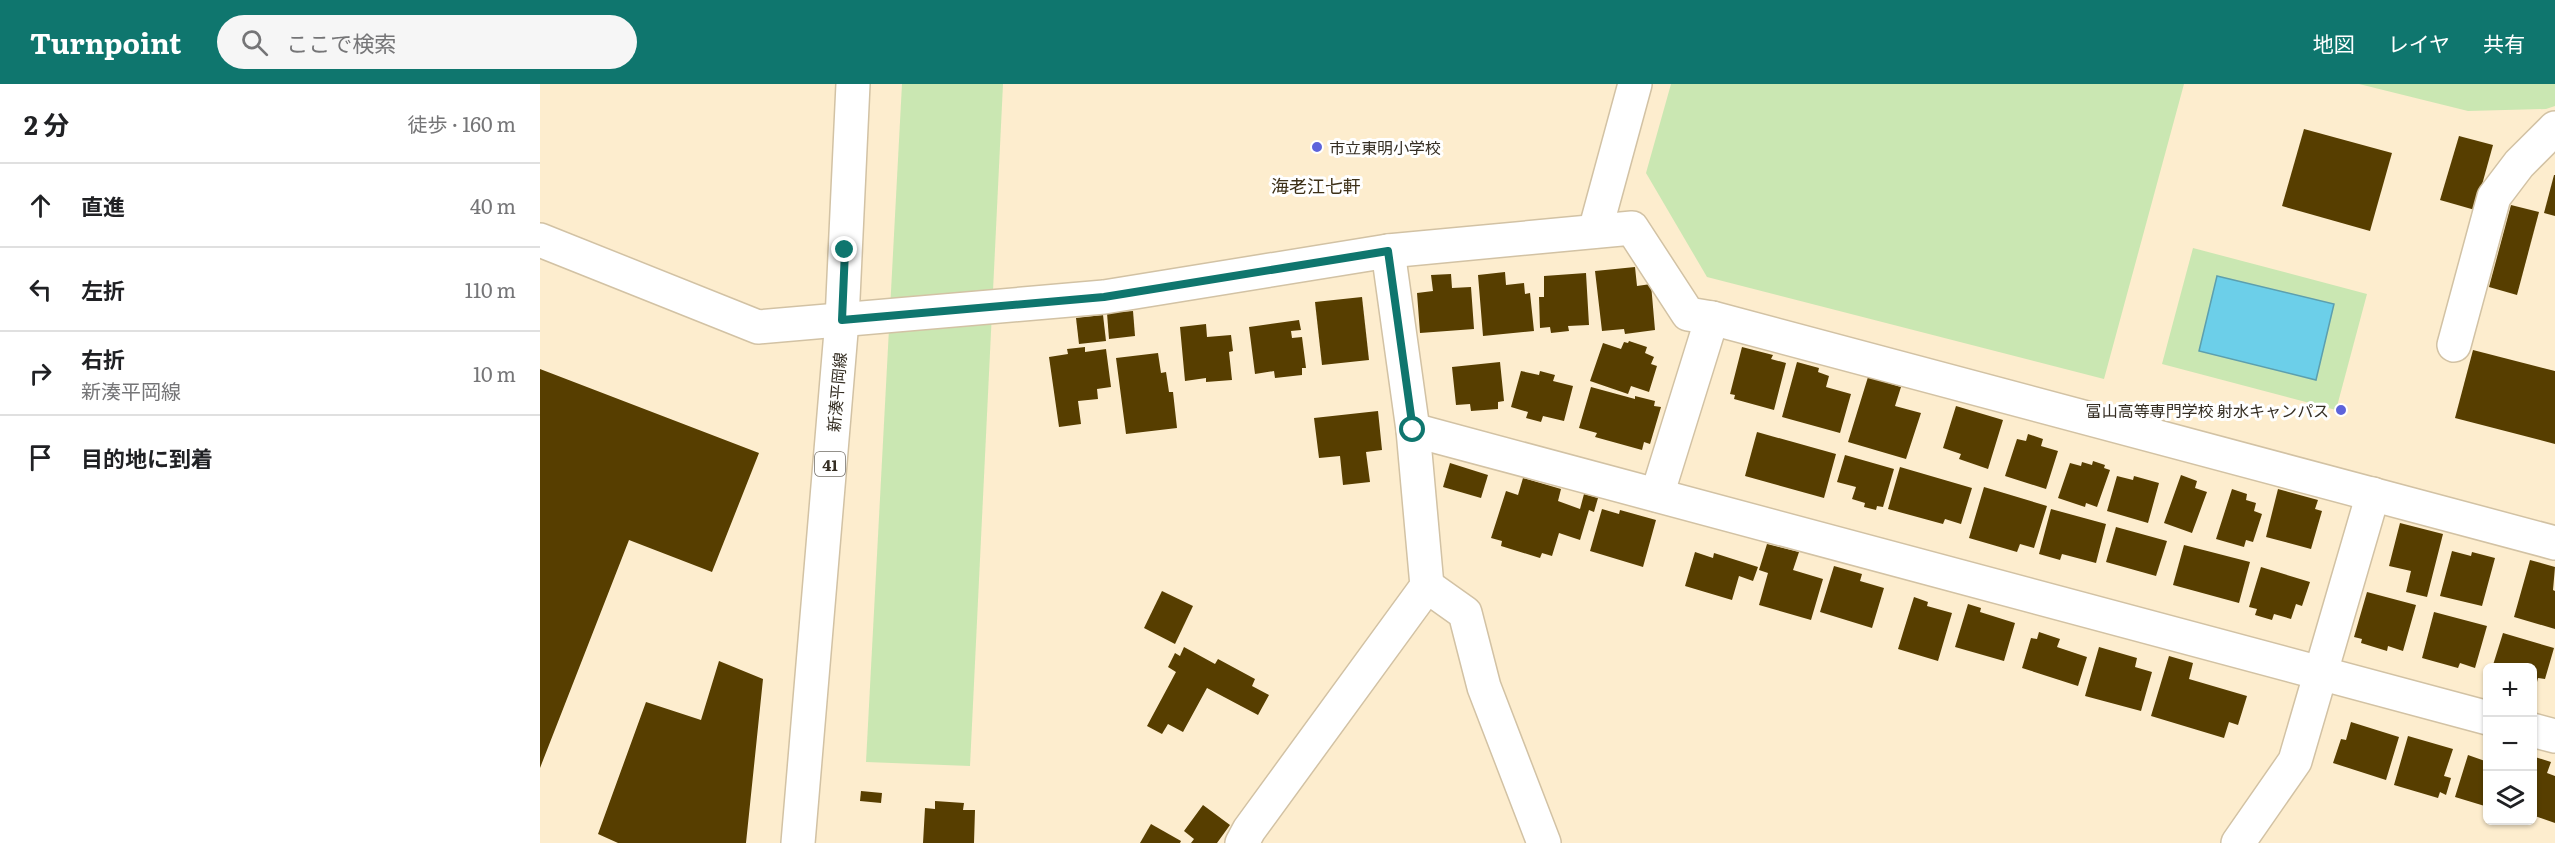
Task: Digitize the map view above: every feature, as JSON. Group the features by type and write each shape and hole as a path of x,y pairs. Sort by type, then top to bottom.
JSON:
{"street":[{"name":"新湊平岡線","path":"798,843 842,320 853,84"},
{"path":"1595,231 1635,84"},
{"path":"2454,345 2494,197 2519,164 2555,128"},
{"path":"540,240 758,327 1104,297 1388,251 1632,228 1688,314 1712,318 2555,543"},
{"path":"1242,843 1249,830 1427,586 1413,430 1388,251"},
{"path":"1657,495 1712,318"},
{"path":"1413,430 2483,717"},
{"path":"2238,843 2295,761 2373,494"},
{"path":"1427,586 1465,613 1484,687 1544,843"},
{"path":"2537,731 2555,736"}],"green space":[{"path":"902,84 1003,84 970,766 866,762"},
{"path":"1671,84 2184,84 2104,379 1707,277 1646,173"},
{"path":"2359,84 2555,84 2555,106 2546,109 2468,111"},
{"path":"2193,248 2367,294 2336,410 2162,364"}],"water":[{"path":"2217,276 2334,304 2316,380 2199,351"}],"building":[{"path":"2304,129 2392,153 2370,231 2282,206"},
{"path":"2459,136 2493,145 2475,210 2440,200"},
{"path":"2555,175 2555,216 2544,213"},
{"path":"2511,205 2539,212 2517,295 2489,287"},
{"path":"1635,267 1637,286 1651,284 1655,330 1625,334 1624,329 1602,331 1595,271"},
{"path":"1505,272 1506,285 1524,283 1525,294 1530,293 1534,331 1483,336 1478,275"},
{"path":"1586,273 1589,325 1568,326 1569,331 1551,333 1550,327 1540,328 1539,297 1544,297 1544,276"},
{"path":"1451,274 1452,288 1471,287 1474,329 1420,333 1417,293 1433,291 1431,275"},
{"path":"1362,297 1369,360 1322,365 1315,302"},
{"path":"1133,311 1135,336 1109,339 1107,313"},
{"path":"1103,315 1106,341 1079,344 1076,318"},
{"path":"1299,320 1301,330 1291,331 1292,338 1302,337 1306,368 1302,368 1302,375 1275,378 1274,371 1255,374 1249,327"},
{"path":"1206,324 1207,337 1231,335 1233,351 1229,352 1232,380 1206,382 1206,378 1185,381 1180,327"},
{"path":"1629,341 1647,347 1645,353 1654,357 1651,364 1657,366 1649,392 1631,386 1628,394 1590,381 1603,343 1621,349 1624,342"},
{"path":"1085,347 1085,352 1106,349 1111,387 1097,389 1098,399 1078,401 1081,424 1059,427 1049,357 1068,354 1067,349"},
{"path":"1742,347 1773,355 1771,359 1786,363 1774,410 1734,399 1735,395 1730,394"},
{"path":"2473,350 2555,371 2555,444 2455,418"},
{"path":"1158,353 1161,373 1166,372 1169,392 1173,392 1177,428 1126,434 1116,358"},
{"path":"1500,362 1504,401 1498,402 1498,409 1471,411 1470,404 1456,405 1452,367"},
{"path":"1797,362 1819,368 1818,372 1829,376 1826,387 1851,394 1840,433 1782,417"},
{"path":"540,369 759,453 712,572 629,540 540,768"},
{"path":"1521,371 1539,375 1540,371 1555,375 1553,381 1573,386 1564,421 1543,416 1541,422 1526,418 1528,412 1511,407"},
{"path":"1868,377 1901,387 1895,406 1921,413 1906,459 1848,442"},
{"path":"1591,387 1635,399 1635,396 1655,401 1654,406 1661,407 1650,444 1644,442 1642,450 1595,437 1597,433 1579,428"},
{"path":"1956,406 2003,420 1988,469 1959,459 1961,454 1943,448"},
{"path":"1378,411 1382,450 1366,452 1370,482 1343,485 1340,456 1319,458 1314,418"},
{"path":"1757,432 1836,454 1824,498 1745,476"},
{"path":"2028,434 2043,439 2041,446 2058,451 2046,489 2005,476 2017,439 2026,441"},
{"path":"1845,455 1894,469 1883,507 1877,506 1876,510 1864,507 1865,503 1852,499 1856,487 1837,482"},
{"path":"2093,461 2105,465 2104,468 2110,470 2097,507 2086,503 2085,507 2058,498 2070,463 2081,466 2082,462 2092,465"},
{"path":"1450,463 1488,475 1481,498 1443,487"},
{"path":"1900,467 1972,488 1961,524 1945,519 1943,524 1888,509"},
{"path":"2181,475 2197,481 2195,488 2207,492 2192,533 2164,523"},
{"path":"2117,476 2133,480 2134,476 2159,483 2148,523 2107,511"},
{"path":"1523,478 1561,489 1558,501 1580,509 1584,494 1598,498 1594,512 1589,510 1580,540 1559,533 1552,556 1542,553 1540,558 1501,546 1502,541 1491,538 1506,491 1518,495"},
{"path":"1984,487 2047,506 2034,548 2020,544 2017,552 1969,538"},
{"path":"2232,489 2247,494 2246,500 2256,503 2254,511 2262,514 2253,542 2246,540 2244,547 2216,539"},
{"path":"2278,489 2318,500 2315,509 2322,511 2311,549 2266,537"},
{"path":"1602,509 1619,514 1620,510 1656,520 1643,567 1590,551"},
{"path":"2051,509 2106,524 2096,563 2062,554 2060,560 2039,554"},
{"path":"2400,523 2443,534 2427,597 2406,592 2411,571 2389,566"},
{"path":"2116,527 2167,541 2156,576 2106,562"},
{"path":"1767,544 1799,552 1793,570 1823,579 1811,620 1759,605 1768,573 1759,570"},
{"path":"2184,545 2250,562 2239,603 2173,585"},
{"path":"2452,551 2471,556 2472,552 2495,558 2482,606 2440,596"},
{"path":"1695,552 1713,558 1714,553 1758,567 1753,581 1739,576 1732,600 1685,586"},
{"path":"2530,560 2555,567 2553,590 2555,591 2555,629 2514,617"},
{"path":"1834,566 1862,574 1860,581 1884,588 1872,628 1820,612"},
{"path":"2261,567 2310,582 2302,606 2296,604 2291,619 2274,614 2272,620 2255,615 2257,609 2249,607"},
{"path":"1162,591 1193,606 1175,644 1144,628"},
{"path":"2367,592 2416,605 2403,651 2388,646 2387,651 2361,643 2362,639 2354,637"},
{"path":"1914,597 1928,602 1927,606 1952,613 1938,661 1898,649"},
{"path":"1968,604 1981,608 1980,612 2015,623 2004,661 1955,647"},
{"path":"2434,612 2487,626 2475,668 2460,663 2458,668 2422,658"},
{"path":"2039,632 2060,639 2057,647 2087,657 2078,686 2022,668 2031,638 2037,639"},
{"path":"2503,633 2554,648 2545,679 2538,678 2537,682 2537,663 2494,663"},
{"path":"1184,647 1215,664 1218,659 1255,679 1252,686 1269,695 1258,715 1207,688 1183,732 1168,724 1162,734 1147,726 1176,672 1168,667 1175,653 1180,656"},
{"path":"2099,647 2137,658 2135,667 2152,672 2141,711 2085,696"},
{"path":"2169,656 2193,663 2189,679 2247,696 2238,725 2229,722 2224,738 2151,716"},
{"path":"719,661 763,679 746,843 618,843 598,834 646,702 701,720"},
{"path":"2351,722 2399,737 2386,780 2333,763 2341,739 2346,740"},
{"path":"2408,736 2453,749 2444,776 2451,778 2446,795 2440,792 2438,798 2394,785"},
{"path":"2468,755 2483,760 2483,805 2455,797"},
{"path":"2537,758 2551,762 2547,773 2555,776 2555,823 2537,817"},
{"path":"861,791 882,793 881,803 860,801"},
{"path":"935,801 964,803 963,810 975,810 974,843 923,843 925,808 935,809"},
{"path":"1203,805 1230,825 1217,843 1191,843 1194,839 1184,831"},
{"path":"1151,824 1181,841 1180,843 1140,843"}],"place":[{"name":"市立東明小学校","path":"1317,147"},
{"name":"富山高等専門学校 射水キャンパス","path":"2341,410"}],"district":[{"name":"海老江七軒","path":"1316,185"}],"route":[{"path":"845,250 842,320 1104,297 1388,251 1413,430"}]}
